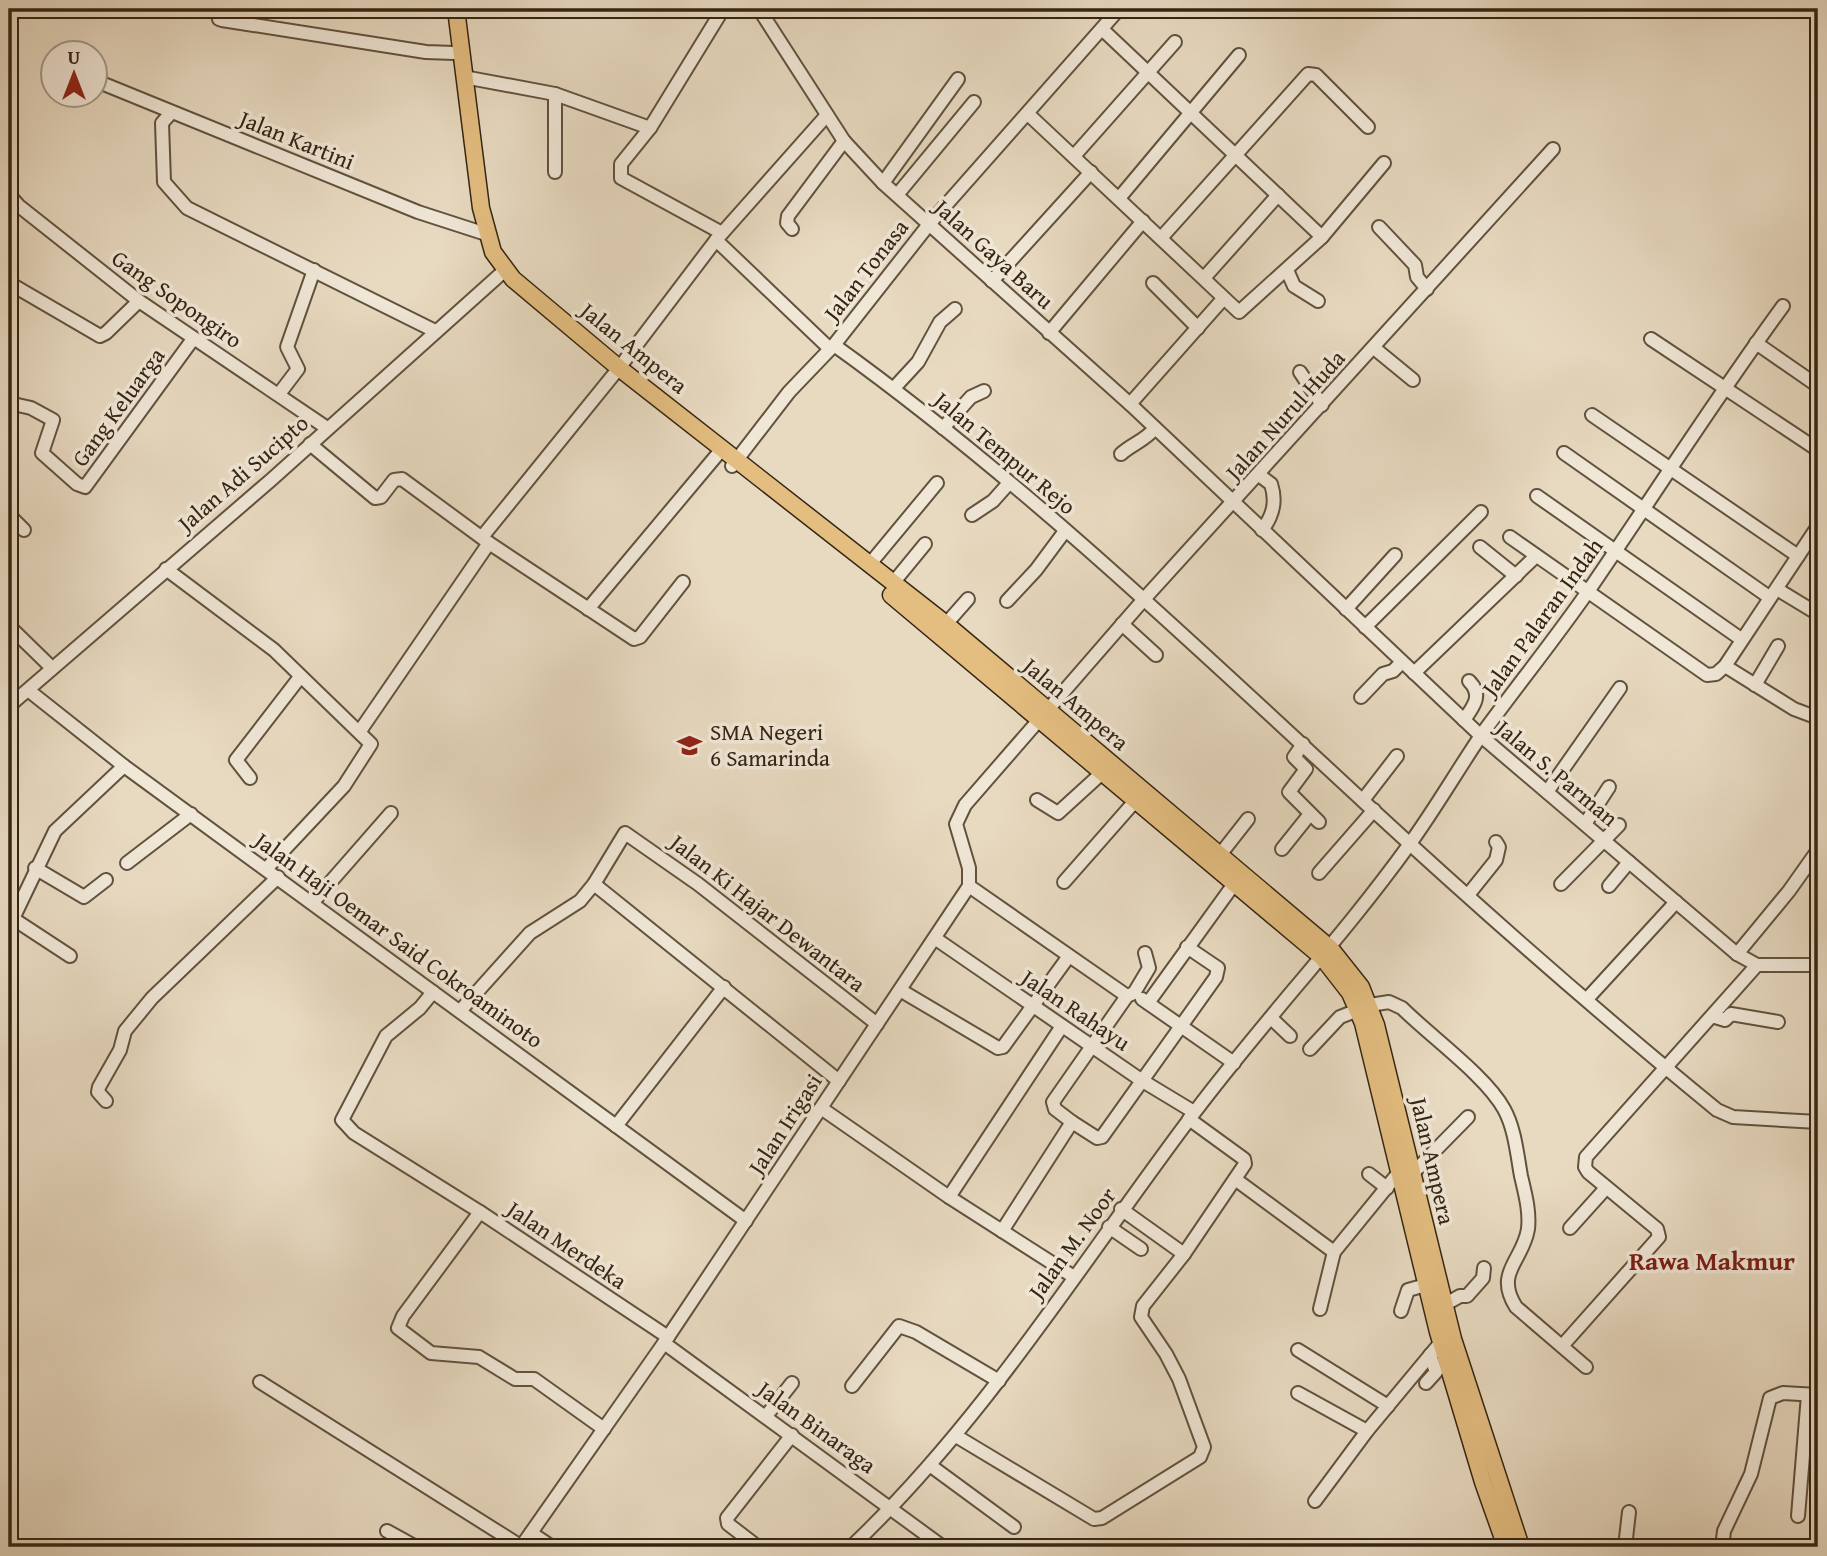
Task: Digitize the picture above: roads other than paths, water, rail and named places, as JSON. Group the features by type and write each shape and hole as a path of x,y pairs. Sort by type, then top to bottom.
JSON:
{"main road":[{"name":"Jalan Ampera","path":"449,9 482,233 501,274 927,623 1219,856 1361,987 1429,1266 1444,1305 1495,1475 1521,1547"},
{"name":"Jalan Ampera","path":"456,9 482,233"},
{"name":"Jalan Ampera","path":"735,464 946,624 1103,772 1234,884 1326,953"},
{"name":"Jalan Ampera","path":"1429,1266 1426,1285 1441,1342 1483,1482 1506,1547"}],"street":[{"path":"217,9 219,19 222,20 426,52 454,53"},
{"path":"464,77 555,94 650,128 723,9"},
{"name":"Jalan Gaya Baru","path":"759,9 844,141 883,183 1129,404 1229,498"},
{"name":"Jalan Tonasa","path":"735,464 789,392 832,347 930,223 1119,9"},
{"path":"1103,30 1322,237"},
{"path":"1074,156 1175,42"},
{"path":"1120,197 1239,55"},
{"path":"1161,237 1308,74 1316,75 1368,127"},
{"path":"883,183 958,79"},
{"name":"Jalan Kartini","path":"108,86 405,207 482,233"},
{"path":"555,94 555,172"},
{"path":"897,195 974,102"},
{"path":"171,113 162,123 166,185 187,208 435,331"},
{"path":"1028,114 1120,197 1223,299 1236,311 1242,312 1322,237 1384,163"},
{"path":"360,731 486,540 719,236 827,115"},
{"name":"Jalan Tempur Rejo","path":"650,128 621,164 621,178 719,236 832,347 894,388 1145,598 1410,844 1666,1068 1727,1116 1818,1122"},
{"path":"792,229 787,223 788,216 812,179 844,141"},
{"name":"Jalan Nurul Huda","path":"1044,715 1229,498 1259,475 1553,149"},
{"path":"992,281 1091,172"},
{"name":"Gang Sopongiro","path":"9,194 19,206 139,301 327,428"},
{"path":"1204,278 1278,195"},
{"path":"1049,333 1143,221"},
{"path":"1379,227 1415,265 1417,277 1427,289"},
{"path":"279,394 298,369 287,347 314,270"},
{"path":"1287,270 1292,284 1304,295 1318,301"},
{"name":"Jalan Adi Sucipto","path":"9,706 501,274"},
{"path":"9,283 100,336 106,334 139,301"},
{"path":"1153,283 1198,328"},
{"path":"1129,404 1223,299"},
{"name":"Jalan Palaran Indah","path":"1326,953 1410,844 1481,736 1587,593 1723,387 1783,306"},
{"path":"894,388 918,362 940,322 955,309"},
{"name":"Gang Keluarga","path":"9,403 30,408 54,420 52,431 41,450 77,484 85,487 193,339"},
{"path":"1651,339 1818,450"},
{"path":"1756,343 1818,386"},
{"path":"1374,348 1413,380"},
{"path":"1300,372 1322,405"},
{"path":"943,428 975,393 984,391"},
{"path":"1592,415 1798,556"},
{"path":"1121,454 1136,440 1148,437 1155,428"},
{"path":"310,444 375,498 382,497 394,480 402,479 486,540 637,639 683,582"},
{"path":"588,609 720,452"},
{"path":"1564,453 1643,509 1773,593 1818,614"},
{"path":"1259,475 1271,484 1274,497 1272,518 1262,530"},
{"path":"869,565 937,483"},
{"path":"972,515 993,501 1009,483"},
{"path":"1537,496 1741,639"},
{"name":"Jalan S. Parman","path":"1229,498 1481,736 1737,954 1758,965 1818,965"},
{"path":"1365,627 1481,512"},
{"path":"9,515 24,530"},
{"path":"1510,537 1707,675 1716,674 1724,666 1817,529"},
{"path":"1007,601 1036,570 1065,531"},
{"path":"893,583 925,544"},
{"path":"1480,547 1516,576"},
{"path":"1346,609 1395,555"},
{"path":"1414,673 1536,556"},
{"path":"166,569 242,623 371,744 353,774 267,868"},
{"path":"946,624 968,599"},
{"path":"1122,624 1156,655"},
{"path":"9,626 52,668"},
{"path":"1755,685 1778,646"},
{"path":"1362,697 1383,674 1393,671 1402,662"},
{"path":"1724,666 1794,709 1818,718"},
{"path":"250,778 236,760 300,677"},
{"path":"1464,720 1477,699 1477,692 1469,681"},
{"path":"1547,792 1620,688"},
{"name":"Jalan Haji Oemar Said Cokroaminoto","path":"28,690 124,766 267,868 746,1221"},
{"path":"1044,715 957,818 969,868 969,886 1069,956 1148,1003 1234,1063"},
{"path":"1303,744 1294,757 1306,769"},
{"path":"1363,800 1397,756"},
{"path":"1282,849 1315,818 1289,792 1317,757"},
{"path":"70,956 10,922 35,868 64,820 124,766"},
{"path":"1037,800 1058,813 1103,772"},
{"path":"1585,824 1609,787"},
{"path":"1064,882 1136,800"},
{"path":"1320,873 1374,810"},
{"path":"313,902 391,813"},
{"path":"127,863 191,814"},
{"path":"1219,856 1248,819"},
{"path":"1561,884 1619,825"},
{"name":"Jalan Ki Hajar Dewantara","path":"594,884 621,835 632,836 877,1024"},
{"path":"1468,895 1496,860 1499,847 1496,842"},
{"path":"1737,954 1789,891 1818,850"},
{"path":"1609,886 1629,862"},
{"path":"35,868 84,897 106,880"},
{"path":"106,1101 100,1097 99,1087 120,1050 128,1027 152,998 278,877"},
{"path":"460,1011 530,933 571,908 594,884 836,1079"},
{"path":"1148,1003 1234,884"},
{"name":"Jalan Irigasi","path":"522,1547 666,1340 821,1108 836,1079 901,990 969,886"},
{"path":"1587,999 1676,902"},
{"name":"Jalan Rahayu","path":"936,939 1192,1116 1244,1159 1235,1179"},
{"path":"1145,953 1149,968 1053,1102 1055,1110 1101,1138 1218,971 1210,961 1187,947"},
{"name":"Jalan M. Noor","path":"850,1547 892,1508 956,1436 1192,1116 1326,953"},
{"path":"901,990 998,1048 1003,1047 1069,956"},
{"path":"1562,1346 1659,1237 1657,1229 1588,1172 1585,1167 1586,1157 1758,965"},
{"path":"616,1126 724,987"},
{"path":"433,992 420,1008 386,1036 342,1120 354,1133 480,1212"},
{"path":"1310,1049 1339,1017 1364,1007 1389,1002 1402,1008 1493,1093 1505,1111 1519,1164 1528,1219 1526,1237 1511,1267 1506,1287 1516,1307 1586,1367"},
{"path":"1712,1016 1725,1020 1731,1014 1778,1022"},
{"path":"1271,1018 1290,1036"},
{"path":"949,1197 1062,1026"},
{"path":"821,1108 949,1197 1074,1277"},
{"path":"1320,1309 1334,1252 1387,1188 1468,1118"},
{"path":"1002,1231 1072,1122"},
{"path":"1369,1174 1387,1188"},
{"path":"956,1436 1094,1519 1101,1518 1194,1461 1204,1447 1179,1379 1166,1354 1140,1317 1143,1306 1184,1254 1235,1179 1334,1252"},
{"path":"1570,1228 1606,1188"},
{"path":"1121,1209 1184,1254"},
{"name":"Jalan Merdeka","path":"604,1429 534,1379 515,1379 478,1357 431,1353 398,1328 402,1316 480,1212 666,1340"},
{"path":"1109,1227 1140,1249"},
{"path":"1444,1305 1460,1296 1467,1296 1483,1278 1484,1268"},
{"path":"1401,1311 1408,1290 1426,1285"},
{"path":"852,1386 899,1326 916,1332 999,1381"},
{"name":"Jalan Binaraga","path":"666,1340 943,1547"},
{"path":"1315,1501 1367,1431 1441,1342"},
{"path":"1298,1350 1388,1406"},
{"path":"1426,1383 1436,1371 1430,1355"},
{"path":"260,1382 522,1547"},
{"path":"766,1416 792,1383"},
{"path":"1298,1394 1367,1431"},
{"path":"1722,1547 1724,1531 1751,1474 1768,1401 1776,1394 1813,1395 1798,1516"},
{"path":"758,1547 728,1524 727,1518 792,1434"},
{"path":"931,1466 1014,1527"},
{"path":"1625,1547 1629,1512"},
{"path":"387,1531 416,1547"},
{"path":"531,1533 552,1547"}],"place":[{"name":"SMA Negeri 6 Samarinda","path":"690,745"}],"district":[{"name":"Rawa Makmur","path":"1712,1261"}]}
